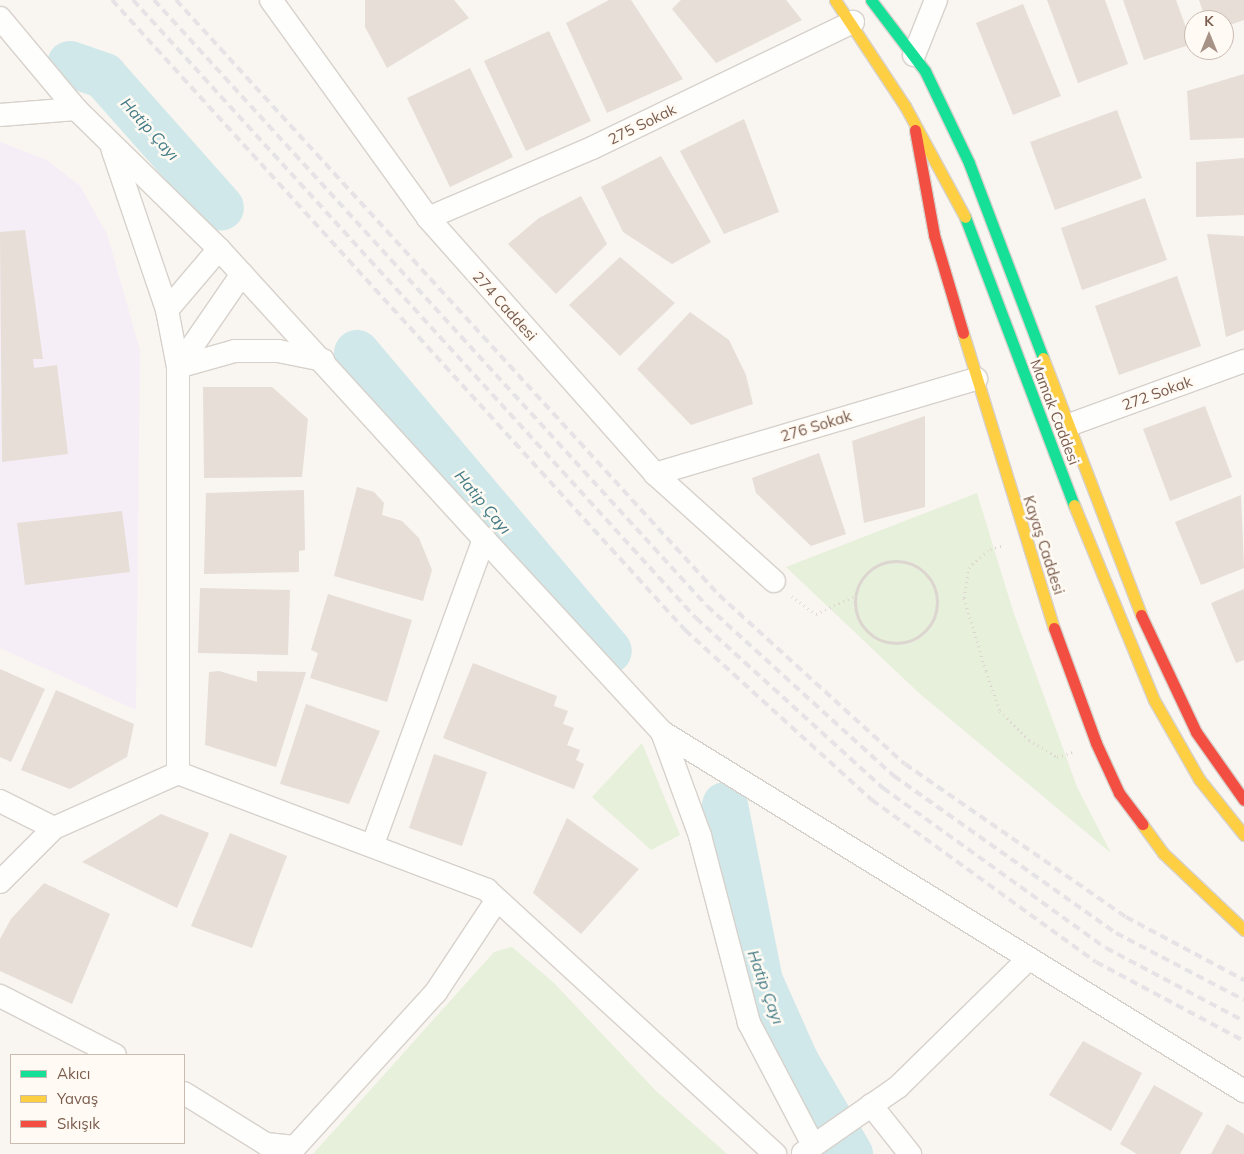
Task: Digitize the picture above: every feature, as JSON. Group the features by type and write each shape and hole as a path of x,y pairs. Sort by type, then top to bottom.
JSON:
{"main road":[{"name":"Mamak Caddesi","path":"834,0 852,22 897,65 927,113 1080,522 1154,700 1199,779 1244,835"},
{"name":"Mamak Caddesi","path":"871,0 897,65 927,113 976,180 1069,425 1175,692 1220,771 1244,800"},
{"name":"Kayaş Caddesi","path":"927,113 934,235 1026,540 1096,743 1119,793 1163,853 1244,930"}],"street":[{"path":"897,65 936,0"},
{"name":"274 Caddesi","path":"275,1 428,218 655,474 774,581"},
{"path":"0,18 76,109 219,249 323,360 484,539 662,732 1026,961 1244,1091"},
{"name":"275 Sokak","path":"428,218 592,148 852,22"},
{"path":"0,115 76,109"},
{"path":"111,144 167,310 178,368 178,773"},
{"path":"167,310 219,249"},
{"path":"178,368 242,274"},
{"path":"178,368 235,350 278,351 323,360"},
{"name":"272 Sokak","path":"1069,425 1244,361"},
{"name":"276 Sokak","path":"655,474 976,378"},
{"path":"374,844 484,539"},
{"path":"662,732 700,836 749,1023 813,1144 898,1087 1026,961"},
{"path":"0,882 54,828 178,773 374,844 487,890 775,1154"},
{"path":"0,801 54,828"},
{"path":"185,1094 266,1144 295,1147 436,992 497,900"},
{"path":"0,996 112,1054"},
{"path":"863,1110 910,1154"}],"path":[{"path":"1026,540 988,550 969,567 964,598 986,671 1000,711 1029,740 1057,757 1096,743"},
{"path":"774,581 816,614 855,596 859,584 878,565 905,562 928,576 935,594 935,614 919,636 887,641 860,622 855,596"}],"shaded area":[{"path":"0,142 47,160 80,186 107,234 140,350 136,710 0,648"}],"green space":[{"path":"977,493 1013,611 1077,787 1111,853 919,693 786,567"},
{"path":"642,743 680,835 651,850 592,797"},
{"path":"512,947 554,983 655,1090 727,1154 313,1154 494,952"}],"building":[{"path":"365,0 454,0 469,18 387,68 365,27"},
{"path":"609,0 631,0 683,79 607,113 566,23"},
{"path":"681,0 786,0 802,20 716,63 672,9"},
{"path":"1047,0 1105,0 1128,64 1078,83"},
{"path":"1123,0 1176,0 1184,22 1184,47 1144,60"},
{"path":"1199,0 1244,0 1244,20 1234,24 1234,10 1202,10"},
{"path":"1023,4 1061,96 1013,115 976,23"},
{"path":"549,31 591,121 526,151 484,61"},
{"path":"470,68 513,157 450,187 407,98"},
{"path":"1244,74 1244,138 1190,140 1187,91"},
{"path":"1117,110 1142,178 1055,210 1030,142"},
{"path":"744,119 779,212 724,234 680,151"},
{"path":"661,156 711,242 672,264 623,232 601,187"},
{"path":"1244,158 1244,215 1196,217 1196,162"},
{"path":"581,196 607,244 556,294 508,244 539,218"},
{"path":"1145,198 1167,260 1082,290 1061,228"},
{"path":"25,230 43,359 33,359 34,368 57,365 68,454 2,462 0,232"},
{"path":"1207,234 1244,236 1244,330 1226,337"},
{"path":"620,257 675,303 620,356 569,305"},
{"path":"1177,276 1201,346 1119,375 1095,306"},
{"path":"690,312 729,340 746,375 753,404 691,425 637,369"},
{"path":"203,387 272,387 308,419 302,477 204,478"},
{"path":"1205,406 1232,477 1170,501 1143,429"},
{"path":"925,416 925,507 864,523 852,441"},
{"path":"819,453 846,534 811,546 756,493 752,478"},
{"path":"357,487 374,492 384,503 382,515 402,521 419,538 432,570 423,601 334,576"},
{"path":"304,490 305,550 299,551 299,572 204,574 206,493"},
{"path":"1241,495 1244,568 1201,585 1175,522"},
{"path":"122,511 130,572 25,585 17,523"},
{"path":"200,588 290,590 288,655 198,653"},
{"path":"1244,589 1244,660 1236,663 1211,603"},
{"path":"328,594 412,620 387,702 310,678 318,653 311,650"},
{"path":"473,663 557,696 554,706 568,711 563,724 574,728 567,745 580,750 576,760 584,764 574,789 443,738"},
{"path":"0,669 45,689 11,762 0,757"},
{"path":"219,671 257,682 257,671 306,672 276,767 205,745 209,672"},
{"path":"56,690 134,724 127,757 70,789 21,770"},
{"path":"306,704 380,731 349,804 280,784"},
{"path":"434,754 487,772 462,846 409,828"},
{"path":"161,814 209,833 177,908 82,862"},
{"path":"567,818 639,869 581,934 533,893"},
{"path":"230,833 287,856 252,948 191,926"},
{"path":"44,883 110,914 72,1004 0,971 0,939 11,919"},
{"path":"1083,1041 1142,1073 1111,1131 1049,1095"},
{"path":"1154,1085 1203,1113 1180,1154 1137,1154 1120,1144"},
{"path":"1227,1124 1244,1134 1244,1154 1211,1154"}],"waterway":[{"name":"Hatip Çayı","path":"70,64 104,76 221,208"},
{"name":"Hatip Çayı","path":"357,353 609,651"},
{"name":"Hatip Çayı","path":"725,805 760,981 796,1062 850,1154"}],"railway":[{"path":"112,0 685,630 872,800 1096,962 1244,1041"},
{"path":"133,0 696,618 883,788 1106,948 1244,1021"},
{"path":"154,0 707,606 894,776 1116,933 1244,1000"},
{"path":"176,0 719,595 905,764 1126,917 1244,980"}],"traffic: fast":[{"path":"871,0 925,71 969,163 1043,358"},
{"path":"965,217 1074,505"}],"traffic: slow":[{"path":"835,0 905,106 965,217"},
{"path":"963,333 1054,628"},
{"path":"1043,358 1141,615"},
{"path":"1074,505 1154,700 1199,779 1244,835"},
{"path":"1142,824 1163,853 1244,930"}],"traffic: jam":[{"path":"915,130 934,235 963,333"},
{"path":"1141,615 1196,732 1244,800"},
{"path":"1054,628 1096,743 1119,793 1142,824"}]}
